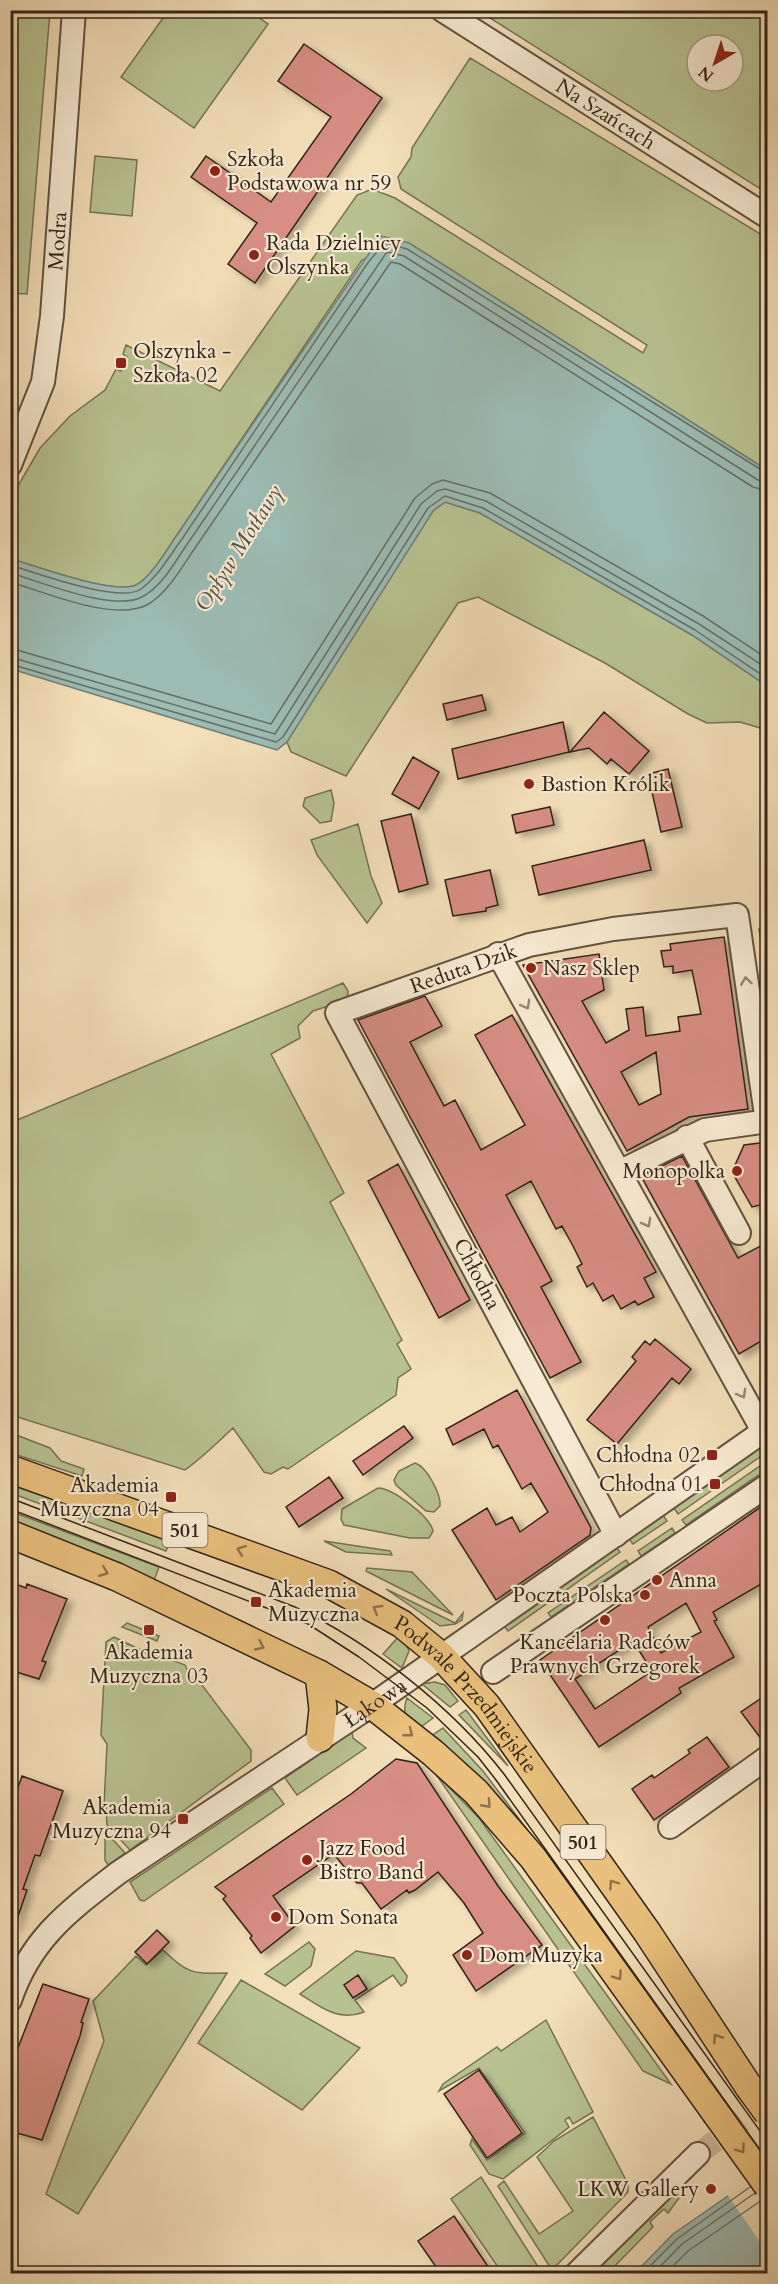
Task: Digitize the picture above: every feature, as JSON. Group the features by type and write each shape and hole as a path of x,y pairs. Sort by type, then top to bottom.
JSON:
{"main road":[{"name":"Podwale Przedmiejskie","path":"10,1469 329,1584 402,1624 441,1656 487,1706 647,1932 768,2113"},
{"name":"501","path":"10,1534 117,1577 319,1674 372,1705 434,1753 476,1792 533,1858 768,2186"},
{"path":"319,1674 323,1709 320,1738"}],"street":[{"name":"Modra","path":"10,465 43,381 52,316 74,10"},
{"name":"Na Szańcach","path":"442,10 768,218"},
{"name":"Reduta Dzik","path":"337,1013 498,954 529,945 613,929 737,915 767,1121"},
{"path":"498,954 765,1430"},
{"name":"Chłodna","path":"337,1013 616,1535"},
{"path":"619,1172 705,1130 767,1121"},
{"path":"687,1137 739,1233"},
{"name":"Łąkowa","path":"10,2000 31,1953 82,1900 118,1873 372,1705 765,1430"},
{"path":"493,1672 768,1485"},
{"path":"670,1827 768,1757"},
{"path":"576,2274 698,2154"}],"green space":[{"path":"706,10 767,18 767,193 479,11"},
{"path":"10,11 50,11 27,294 11,293"},
{"path":"168,11 249,11 268,24 194,128 121,77"},
{"path":"470,58 767,238 767,470 409,243 362,260 164,555 141,582 125,587 93,583 11,559 11,498 40,448 70,416 105,390 116,369 121,371 127,357 123,354 126,345 220,391 357,195 372,189 395,198 643,353 647,345 401,189 398,177 411,157 412,148"},
{"path":"95,156 137,160 132,216 90,212"},
{"path":"445,502 480,513 692,635 767,686 767,730 740,722 707,723 688,714 605,663 478,597 458,603 346,776 291,752 287,742 294,730 404,554 433,511"},
{"path":"331,790 334,803 331,821 320,823 303,806 305,798"},
{"path":"358,824 371,876 382,903 367,923 317,855 311,840"},
{"path":"768,922 767,991 759,929"},
{"path":"343,983 348,991 347,1000 313,1011 298,1026 300,1038 271,1054 344,1193 330,1202 402,1340 397,1344 411,1369 398,1378 396,1395 288,1469 283,1467 271,1474 264,1472 233,1428 185,1470 11,1415 10,1123"},
{"path":"11,1433 50,1448 61,1461 84,1469 82,1476 11,1453"},
{"path":"767,1442 767,1452 678,1514 674,1508"},
{"path":"767,1461 767,1469 686,1525 682,1520"},
{"path":"415,1463 424,1470 436,1488 440,1506 434,1512 426,1511 396,1485 394,1480 399,1471"},
{"path":"10,1485 171,1539 166,1551 11,1493"},
{"path":"378,1488 401,1498 418,1511 433,1531 429,1538 410,1538 344,1525 341,1519 342,1509"},
{"path":"10,1511 159,1567 153,1583 11,1525"},
{"path":"663,1515 667,1521 633,1544 629,1539"},
{"path":"672,1528 675,1533 641,1556 638,1551"},
{"path":"324,1541 390,1551 392,1555 346,1552"},
{"path":"617,1548 620,1552 508,1631 504,1626"},
{"path":"626,1560 629,1564 551,1617 548,1613"},
{"path":"367,1568 412,1572 453,1615 366,1571"},
{"path":"386,1589 455,1623 463,1613 462,1620 455,1624 440,1626"},
{"path":"127,1623 159,1636 157,1641 122,1627"},
{"path":"399,1636 404,1640 409,1651 402,1668 383,1654"},
{"path":"114,1637 149,1654 151,1652 185,1665 192,1680 202,1685 251,1750 251,1761 130,1850 107,1825 106,1807 104,1807 107,1744 101,1735 106,1642"},
{"path":"435,1682 445,1685 458,1701 450,1707 422,1684"},
{"path":"407,1698 433,1718 418,1729 406,1715"},
{"path":"466,1710 508,1766 459,1715"},
{"path":"443,1728 483,1771 529,1832 529,1839 428,1738"},
{"path":"352,1732 353,1738 366,1748 297,1795 285,1778"},
{"path":"435,1773 479,1818 671,2084 643,2071"},
{"path":"272,1788 284,1804 144,1901 140,1900 130,1882"},
{"path":"105,1831 125,1853 108,1865 105,1860"},
{"path":"309,1942 315,1949 311,1966 285,1986 265,1974"},
{"path":"163,1950 191,1971 227,1973 78,2214 46,2194 104,2041 93,2001 136,1956 146,1965"},
{"path":"356,1951 394,1958 407,1976 406,1982 401,1986 393,1975 355,2000 364,2012 355,2015 330,2012 300,1994"},
{"path":"241,1980 360,2048 302,2110 198,2043"},
{"path":"546,2020 593,2112 573,2124 569,2117 565,2120 569,2127 503,2179 489,2174 470,2145 472,2139 487,2160 525,2133 479,2068 439,2091 443,2084 497,2047 501,2051"},
{"path":"593,2117 628,2184 628,2192 552,2270 498,2186 504,2181 539,2234 573,2211 537,2157 554,2141"},
{"path":"481,2177 542,2273 502,2273 451,2199"},
{"path":"676,2191 679,2198 668,2213 664,2209 650,2222 653,2227 608,2273 593,2274"}],"water":[{"name":"Opływ Motławy","path":"381,236 409,243 767,470 767,686 692,635 480,513 445,502 433,511 287,742 277,750 11,669 11,559 93,583 125,587 141,582 164,555"},
{"path":"767,2169 767,2273 634,2274 673,2234"}],"pier":[{"path":"768,2166 767,2252 726,2193"}],"building":[{"path":"304,44 382,98 255,283 228,264 257,223 191,177 206,156 271,202 331,117 278,81"},
{"path":"482,695 486,710 447,720 443,704"},
{"path":"604,712 649,751 629,774 611,759 607,764 589,748 570,752"},
{"path":"563,722 569,752 458,779 452,749"},
{"path":"413,757 439,772 419,809 392,794"},
{"path":"668,769 682,827 661,832 648,774"},
{"path":"550,807 554,825 516,833 512,815"},
{"path":"411,814 428,884 399,892 381,821"},
{"path":"644,840 651,870 539,895 532,866"},
{"path":"490,870 498,905 486,908 486,911 453,916 445,880"},
{"path":"724,937 748,1109 689,1117 627,1151 523,965 599,954 604,990 582,1001 606,1043 629,1030 626,1009 643,1007 646,1036 680,1031 678,1017 701,1014 692,970 673,973 673,966 664,967 661,951 671,950 670,944","holes":["656,1052 661,1094 639,1105 621,1072"]},
{"path":"425,996 442,1026 410,1042 444,1106 455,1100 481,1150 525,1125 475,1035 512,1015 656,1272 644,1278 654,1297 638,1305 635,1301 621,1309 613,1295 603,1301 593,1283 587,1287 577,1267 582,1264 573,1246 562,1226 556,1229 531,1181 506,1195 552,1281 541,1287 581,1362 550,1378 358,1020"},
{"path":"768,1142 768,1203 752,1207 732,1172 744,1145"},
{"path":"682,1156 738,1258 768,1242 768,1337 739,1354 641,1176"},
{"path":"398,1164 470,1300 439,1318 368,1181"},
{"path":"655,1339 691,1369 679,1384 672,1378 617,1444 587,1420 636,1361 632,1357 645,1341 650,1345"},
{"path":"517,1390 591,1528 590,1535 496,1600 452,1530 487,1508 496,1525 512,1517 520,1532 548,1512 531,1483 522,1489 498,1445 493,1448 484,1429 453,1445 446,1429"},
{"path":"404,1426 413,1438 363,1475 353,1461"},
{"path":"329,1477 343,1498 299,1527 286,1507"},
{"path":"768,1502 768,1580 713,1612 717,1620 714,1621 734,1657 679,1688 681,1693 599,1747 540,1660","holes":["686,1603 701,1632 661,1653 648,1627","633,1641 652,1671 595,1709 575,1679"]},
{"path":"10,1582 26,1588 27,1584 67,1599 42,1661 46,1662 39,1679 10,1670"},
{"path":"760,1699 768,1708 768,1744 765,1744 741,1712"},
{"path":"707,1737 729,1767 654,1820 632,1789 652,1775 654,1778 690,1753 688,1750"},
{"path":"396,1759 417,1763 498,1886 542,1945 476,1991 453,1955 483,1933 464,1903 438,1872 415,1890 409,1893 407,1890 381,1909 362,1883 357,1883 334,1854 273,1896 295,1926 261,1953 250,1938 252,1936 223,1899 226,1896 215,1887 351,1794"},
{"path":"22,1776 63,1791 40,1856 35,1855 23,1889 27,1890 13,1931 10,1810"},
{"path":"157,1930 169,1942 147,1964 135,1952"},
{"path":"358,1975 367,1989 353,1998 344,1985"},
{"path":"43,1984 89,1999 81,2022 83,2023 80,2036 42,2140 10,2131 10,2068"},
{"path":"479,2070 522,2133 487,2158 444,2094"},
{"path":"454,2216 493,2274 441,2274 418,2241"}],"tunnel":[{"path":"698,2154 768,2102"}],"tram line":[{"path":"10,1498 295,1607 324,1622 381,1658 435,1701 483,1749 504,1774 768,2142"},
{"path":"10,1509 308,1624 359,1657 427,1708 478,1757 496,1780 768,2161"}],"place":[{"name":"Szkoła Podstawowa nr 59","path":"215,171"},
{"name":"Rada Dzielnicy Olszynka","path":"254,255"},
{"name":"Olszynka - Szkoła 02","path":"121,363"},
{"name":"Bastion Królik","path":"529,784"},
{"name":"Nasz Sklep","path":"531,968"},
{"name":"Monopolka","path":"737,1171"},
{"name":"Chłodna 02","path":"712,1455"},
{"name":"Chłodna 01","path":"715,1484"},
{"name":"Akademia Muzyczna 04","path":"171,1497"},
{"name":"Anna","path":"657,1580"},
{"name":"Poczta Polska","path":"645,1595"},
{"name":"Akademia Muzyczna","path":"256,1602"},
{"name":"Kancelaria Radców Prawnych Grzegorek","path":"605,1620"},
{"name":"Akademia Muzyczna 03","path":"149,1630"},
{"name":"Akademia Muzyczna 94","path":"183,1819"},
{"name":"Jazz Food Bistro Band","path":"307,1860"},
{"name":"Dom Sonata","path":"276,1917"},
{"name":"Dom Muzyka","path":"467,1955"},
{"name":"LKW Gallery","path":"711,2189"}]}
